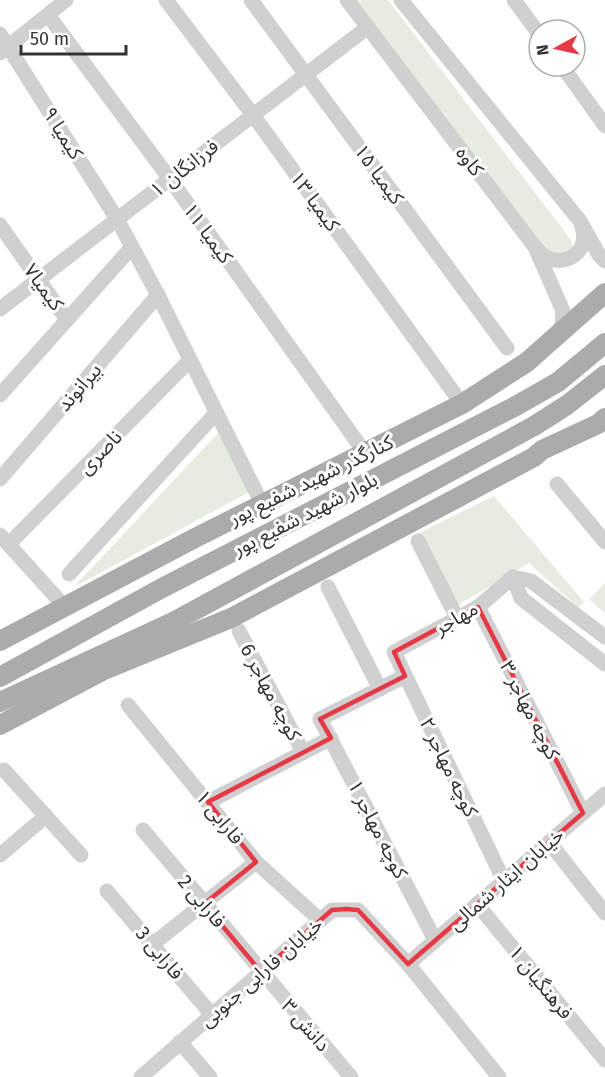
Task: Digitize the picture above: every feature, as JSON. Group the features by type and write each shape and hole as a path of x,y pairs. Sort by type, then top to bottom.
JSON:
{"main road":[{"name":"کنارگذر شهید شفیع پور","path":"0,641 262,504 462,404 527,362 605,293"},
{"name":"بلوار شهید شفیع پور","path":"0,677 162,588 504,413 558,382 605,344"},
{"name":"بلوار شهید شفیع پور","path":"0,702 176,621 363,517 534,426 567,405 605,375"},
{"path":"322,506 350,480 446,422 462,404"},
{"path":"0,725 104,670 231,618 543,450 603,421"},
{"path":"363,517 413,504 502,463 543,450"},
{"path":"162,588 157,598 157,609 163,617 176,621"},
{"path":"102,620 115,617 121,620 124,632 114,650"}],"street":[{"path":"3,45 66,0"},
{"name":"کیمیا ۱۳","path":"166,0 253,115 462,404"},
{"name":"کیمیا ۱۵","path":"251,0 507,348"},
{"name":"کاوه","path":"346,0 535,247 563,310 562,324 557,336"},
{"path":"401,0 580,221 599,255 605,261"},
{"path":"514,0 527,18"},
{"name":"کیمیا ۱۱","path":"48,15 170,179 365,453"},
{"name":"فرزانگان ۱","path":"0,309 368,27"},
{"name":"کیمیا ۹","path":"3,45 117,219"},
{"path":"571,78 605,126"},
{"path":"117,219 158,295 262,504"},
{"path":"535,247 551,260 561,261 571,258 579,251 583,242 584,231 580,221"},
{"name":"کیمیا۷","path":"0,225 67,320"},
{"path":"0,395 132,248"},
{"name":"بیرانوند","path":"0,479 158,295"},
{"name":"ناصری","path":"4,540 190,360"},
{"path":"69,574 216,413"},
{"path":"557,484 605,542"},
{"path":"4,540 65,607"},
{"path":"418,541 457,618"},
{"path":"513,577 531,581 603,636 588,651"},
{"path":"513,577 521,598 605,664"},
{"name":"مهاجر","path":"394,652 478,607 513,577"},
{"path":"328,587 380,689 405,676"},
{"name":"کوچه مهاجر ۳","path":"478,607 583,813"},
{"name":"کوچه مهاجر 6","path":"239,631 303,752"},
{"name":"کوچه مهاجر ۲","path":"394,652 504,881"},
{"name":"کوچه مهاجر ۱","path":"380,689 320,719 435,940"},
{"name":"فارابی ۱","path":"128,705 256,862 321,920"},
{"path":"208,802 331,738"},
{"path":"4,770 81,855"},
{"name":"خیابان ایثار شمالی","path":"408,964 605,794"},
{"path":"0,855 46,816"},
{"name":"فارابی 2","path":"143,830 261,972"},
{"path":"549,842 605,913"},
{"path":"153,944 256,862"},
{"name":"فارابی 3","path":"107,891 212,1015"},
{"name":"فرهنگیان ۱","path":"477,904 605,1060"},
{"name":"خیابان فارابی جنوبی","path":"141,1077 332,910 358,910 408,964 499,1077"},
{"name":"دانش ۳","path":"261,972 351,1077"},
{"path":"180,1042 210,1077"}],"highlighted area":[{"path":"478,607 583,813 408,964 358,910 346,909 332,910 261,972 204,904 256,862 208,802 331,738 320,719 405,676 394,652"}],"shaded area":[{"path":"352,0 388,0 571,240 573,248 571,254 548,255"},
{"path":"219,432 251,491 74,587"},
{"path":"494,496 584,602 578,607 529,563 456,606 419,533"},
{"path":"605,583 605,613 589,599"}]}
